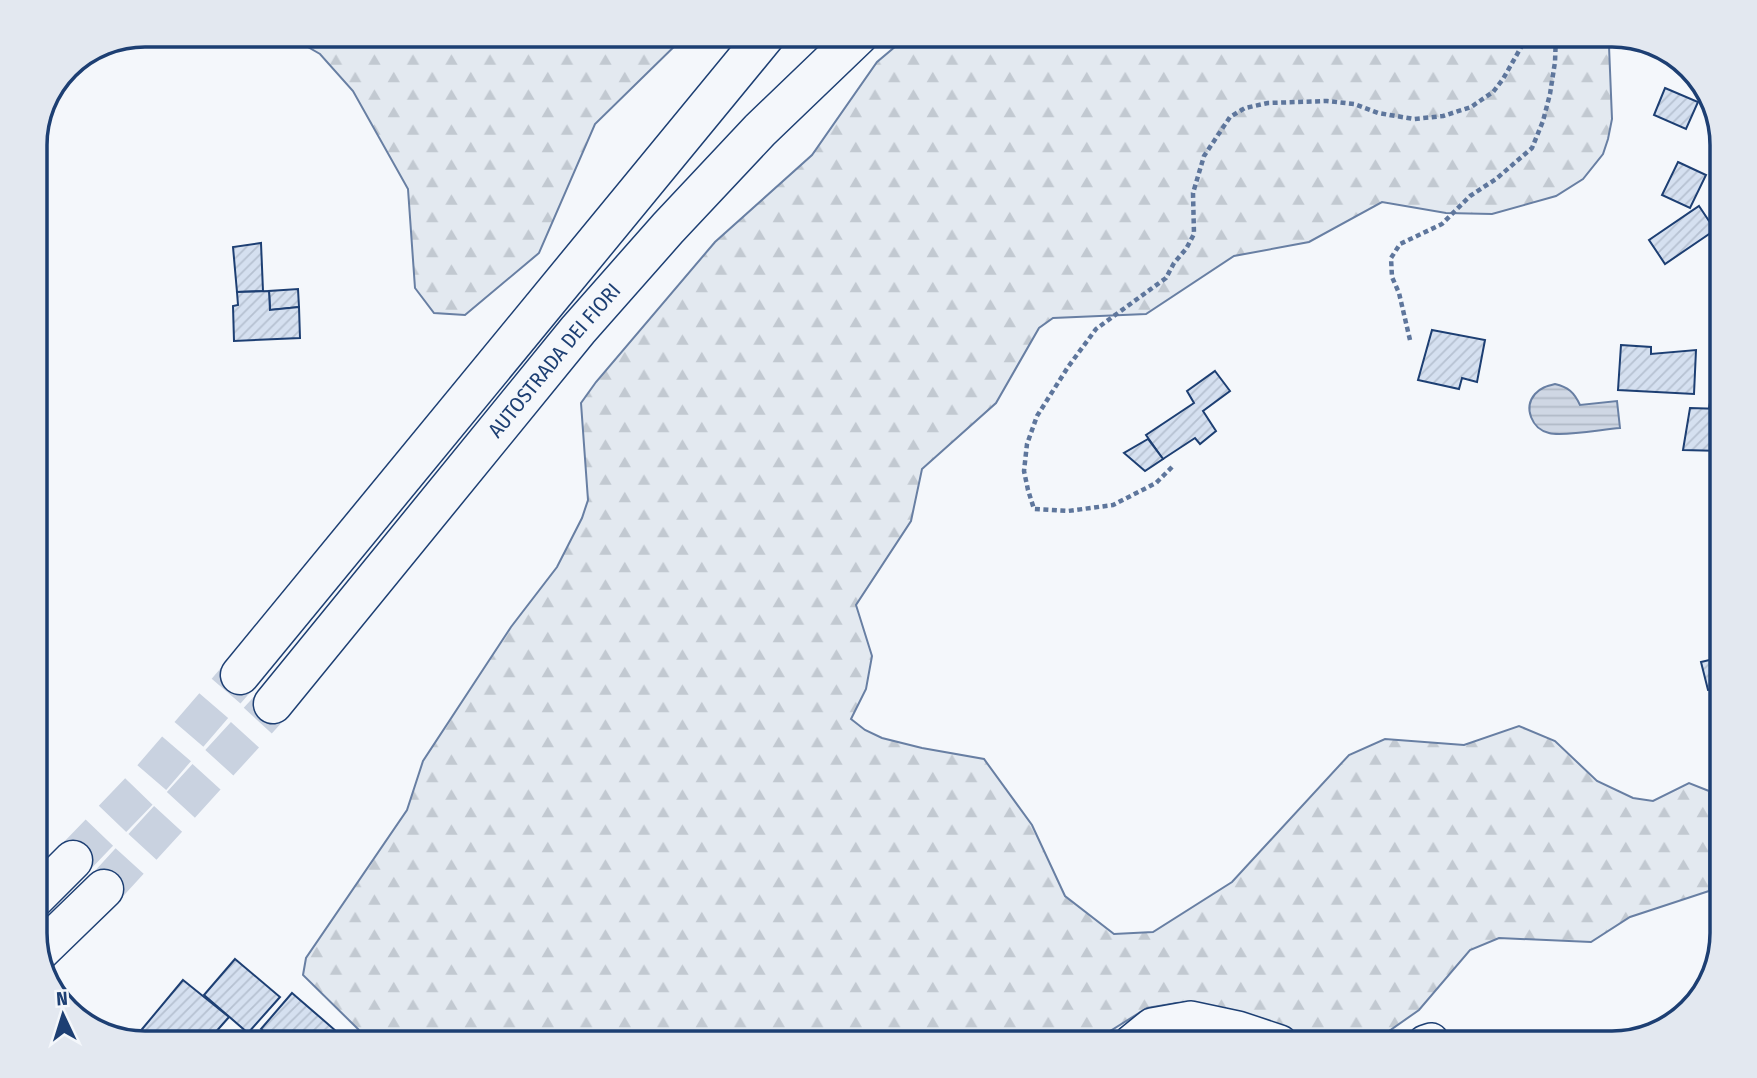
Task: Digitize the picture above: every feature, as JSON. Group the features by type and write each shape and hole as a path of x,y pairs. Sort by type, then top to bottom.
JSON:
{"highway":[{"name":"AUTOSTRADA DEI FIORI","path":"240,675 756,47"},
{"name":"AUTOSTRADA DEI FIORI","path":"273,704 587,320 760,130 846,47"},
{"path":"47,886 73,860"},
{"path":"48,943 104,889"}],"lane":[{"path":"1146,1031 1152,1026 1191,1019 1244,1031"}],"path":[{"path":"1172,467 1156,484 1113,505 1068,511 1034,509 1024,471 1027,444 1037,416 1068,367 1096,330 1166,278 1186,249 1194,234 1193,193 1205,156 1230,117 1245,108 1268,103 1327,101 1354,104 1378,113 1414,120 1443,116 1471,107 1493,92 1521,47"},
{"path":"1410,340 1399,293 1392,276 1391,258 1400,244 1441,224 1470,196 1496,179 1532,148 1550,94 1556,47"}],"green space":[{"path":"308,47 674,47 595,124 539,253 465,315 434,313 415,288 408,189 353,91 320,54"},
{"path":"895,47 1609,47 1612,119 1603,154 1583,179 1556,196 1492,214 1446,213 1382,202 1309,242 1234,256 1146,314 1053,318 1039,328 996,403 922,469 911,521 856,605 872,656 866,689 851,719 882,738 984,759 1032,825 1065,896 1114,934 1153,932 1232,882 1349,755 1385,739 1464,745 1519,726 1555,741 1597,781 1633,798 1653,801 1689,783 1709,791 1709,891 1630,917 1591,942 1499,938 1470,950 1419,1010 1389,1031 1169,1031 1177,1003 1147,1008 1110,1031 359,1031 303,975 306,958 407,810 423,761 511,627 557,567 582,518 588,500 581,403 715,242 812,155 877,62"}],"shaded area":[{"path":"1555,384 1570,391 1580,405 1617,401 1620,428 1564,434 1543,431 1531,417 1531,400 1537,392"}],"building":[{"path":"1665,88 1698,102 1686,129 1654,115"},
{"path":"1678,162 1706,175 1690,208 1662,195"},
{"path":"1699,206 1710,222 1710,233 1665,264 1649,240"},
{"path":"261,243 263,291 237,292 233,247"},
{"path":"298,289 299,307 270,310 269,291"},
{"path":"269,291 270,310 299,307 300,338 234,341 233,306 238,305 237,292"},
{"path":"1432,330 1485,340 1477,382 1462,378 1459,389 1418,380"},
{"path":"1621,345 1651,347 1651,354 1696,350 1694,394 1618,390"},
{"path":"1215,371 1230,391 1203,411 1216,431 1200,444 1195,438 1163,459 1146,435 1194,403 1187,391"},
{"path":"1690,408 1710,409 1710,451 1683,450"},
{"path":"1148,439 1163,459 1145,471 1124,453"},
{"path":"1710,660 1710,690 1708,690 1701,662"},
{"path":"235,959 280,997 250,1031 246,1031 204,995"},
{"path":"183,980 229,1017 217,1031 141,1031"},
{"path":"292,993 336,1031 263,1031 261,1029"}],"tunnel":[{"path":"73,860 148,782 240,675"},
{"path":"104,889 273,704"}]}
